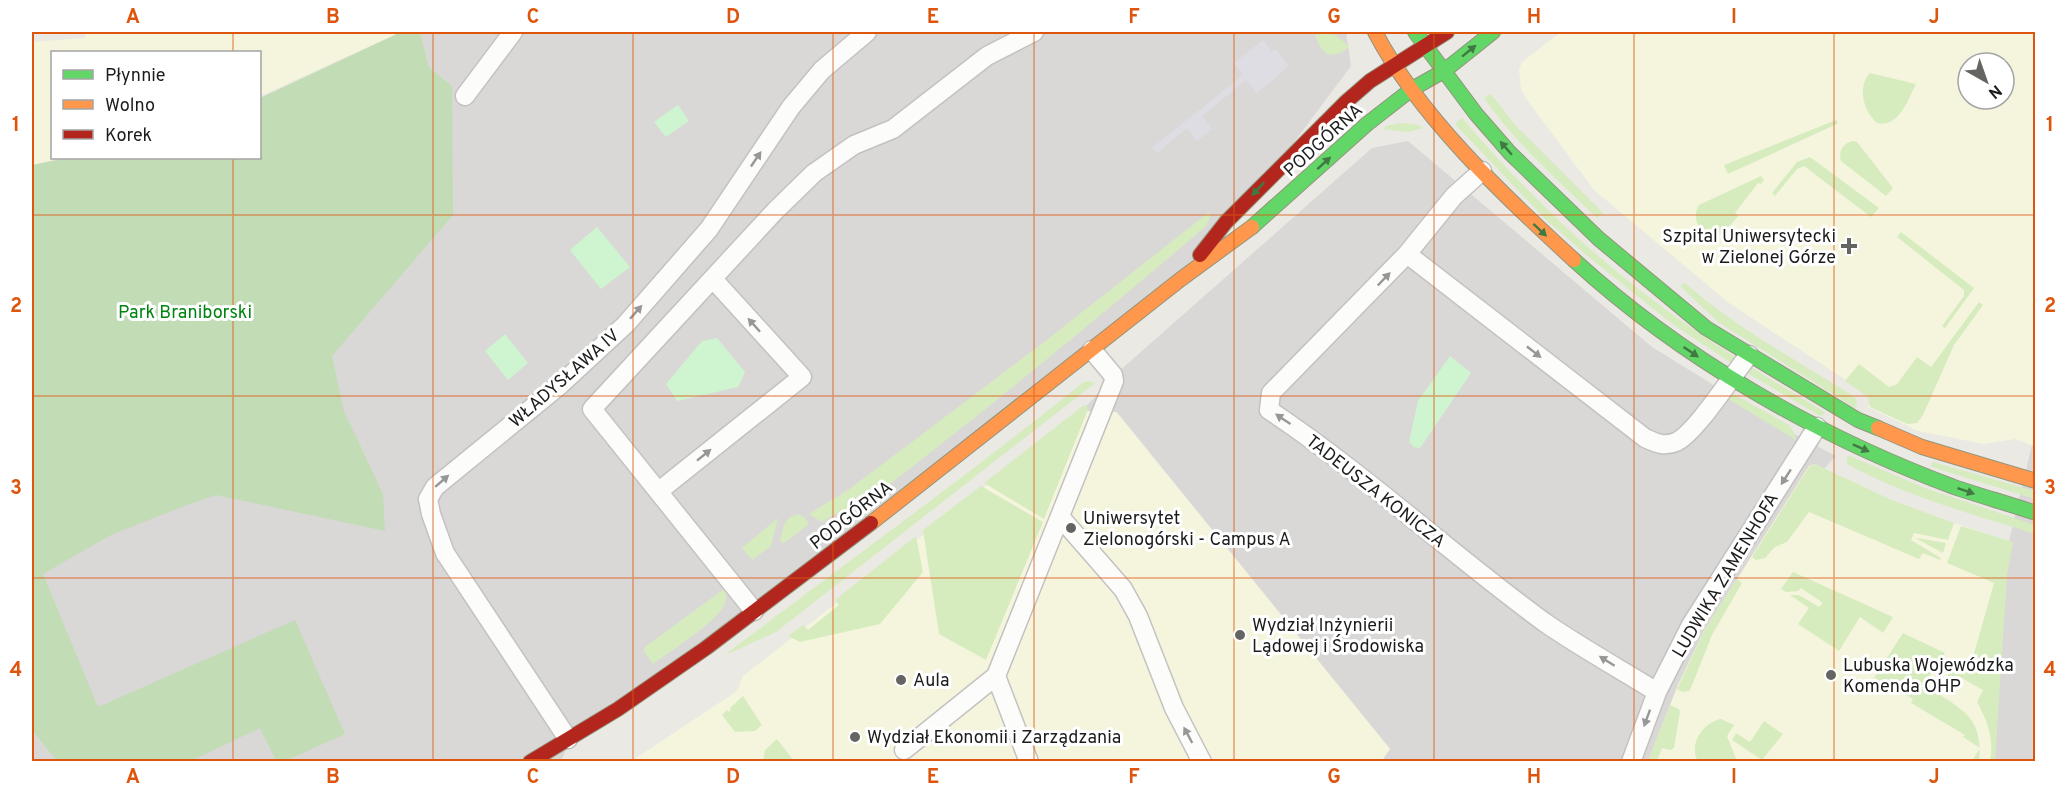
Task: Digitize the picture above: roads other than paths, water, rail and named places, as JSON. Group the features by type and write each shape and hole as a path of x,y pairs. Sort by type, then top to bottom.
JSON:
{"street":[{"path":"465,96 513,32"},
{"name":"WŁADYSŁAWA IV","path":"568,739 445,552 428,499 435,487 560,385 626,324 709,229 791,107 822,70 867,32"},
{"name":"WŁADYSŁAWA IV","path":"754,611 592,409 775,211 814,173 854,144 892,129 1012,36 1034,32"},
{"path":"1375,32 1412,89 1482,171 1534,225 1603,285 1687,350 1817,427 1931,478 2036,513"},
{"path":"1415,32 1483,122 1546,190 1599,239 1706,328 1850,416 1922,447 2036,481"},
{"name":"PODGÓRNA","path":"1181,279 1226,222 1347,101 1370,81 1447,32"},
{"name":"PODGÓRNA","path":"530,762 657,683 885,512 1181,279 1242,236 1367,124 1412,89 1444,71 1493,32"},
{"name":"TADEUSZA KONICZA","path":"1482,171 1454,196 1407,254 1270,393 1269,410 1316,442 1546,623 1657,692"},
{"path":"1499,188 1546,190"},
{"path":"1407,254 1645,438 1659,445 1676,442 1691,431 1749,355"},
{"path":"658,491 802,377 712,279"},
{"path":"904,750 996,676 1114,381 1113,375 1092,350"},
{"path":"1817,427 1831,418 1850,416"},
{"name":"LUDWIKA ZAMENHOFA","path":"1631,762 1657,692 1691,625 1817,427"},
{"path":"1061,518 1123,589 1138,616 1174,708 1202,762"},
{"path":"996,676 1029,762"}],"place":[{"name":"Szpital Uniwersytecki w Zielonej Górze","path":"1849,246"},
{"name":"Uniwersytet Zielonogórski - Campus A","path":"1071,528"},
{"name":"Wydział Inżynierii Lądowej i Środowiska","path":"1240,635"},
{"name":"Lubuska Wojewódzka Komenda OHP","path":"1831,675"},
{"name":"Aula","path":"901,680"},
{"name":"Wydział Ekonomii i Zarządzania","path":"855,737"}],"park label":[{"name":"Park Braniborski","path":"185,312"}]}
